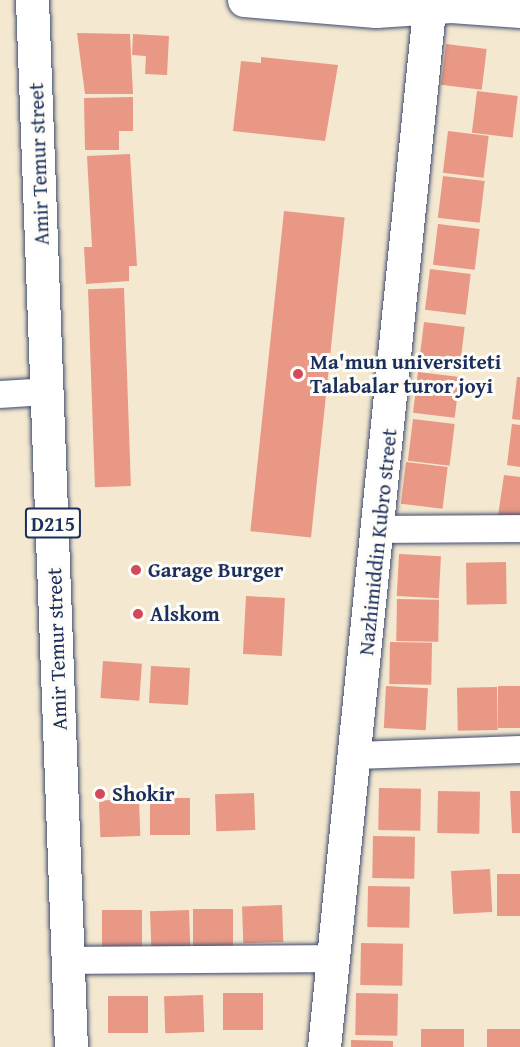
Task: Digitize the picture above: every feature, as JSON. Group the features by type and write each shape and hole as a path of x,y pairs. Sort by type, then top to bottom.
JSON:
{"main road":[{"name":"Amir Temur street","path":"32,0 71,1047"},
{"path":"244,0 375,11 429,4 520,11"},
{"name":"Nazhimiddin Kubro street","path":"324,1047 380,529 429,4"}],"street":[{"path":"0,394 48,391"},
{"path":"380,529 520,528"},
{"path":"356,755 520,749"},
{"path":"68,960 333,958"}],"building":[{"path":"77,33 130,34 133,94 85,94"},
{"path":"133,34 169,36 167,75 145,74 146,56 132,55"},
{"path":"446,44 487,49 482,90 441,85"},
{"path":"261,57 338,65 325,141 233,131 241,61 261,63"},
{"path":"477,91 518,96 513,138 472,133"},
{"path":"133,97 133,131 119,131 119,150 85,150 84,98"},
{"path":"448,131 489,136 484,178 443,173"},
{"path":"130,154 137,266 129,266 129,281 86,284 84,247 92,247 87,156"},
{"path":"443,176 485,181 480,223 438,218"},
{"name":"Ma'mun universiteti Talabalar turor joyi","path":"284,211 345,217 311,538 250,531"},
{"path":"438,224 480,229 475,270 433,265"},
{"path":"430,269 471,274 466,315 425,310"},
{"path":"124,288 131,486 95,487 88,289"},
{"path":"424,322 465,327 460,369 419,364"},
{"path":"418,372 460,377 455,418 413,413"},
{"path":"517,377 520,377 520,420 512,419"},
{"path":"413,419 455,424 450,466 408,461"},
{"path":"512,424 520,425 520,467 507,465"},
{"path":"406,462 448,467 443,509 401,504"},
{"path":"504,475 520,477 520,519 498,516"},
{"path":"399,554 441,556 439,598 397,596"},
{"path":"506,562 507,604 467,605 466,563"},
{"path":"246,596 285,598 282,656 243,654"},
{"path":"397,599 439,600 438,642 396,641"},
{"path":"390,642 432,643 431,685 389,684"},
{"path":"103,661 142,664 139,701 100,698"},
{"path":"151,666 190,668 188,705 149,703"},
{"path":"386,686 428,688 426,730 384,728"},
{"path":"498,686 520,686 520,728 498,728"},
{"path":"497,687 498,730 458,731 457,688"},
{"path":"379,788 421,789 420,831 378,830"},
{"path":"438,791 480,792 479,834 437,833"},
{"path":"510,791 520,791 520,833 512,833"},
{"path":"254,793 255,830 216,831 215,794"},
{"path":"150,798 190,798 190,835 150,835"},
{"path":"139,799 140,836 100,837 99,800"},
{"path":"373,836 415,837 414,879 372,878"},
{"path":"490,869 492,912 453,914 451,871"},
{"path":"497,874 520,874 520,916 497,916"},
{"path":"368,886 410,887 409,928 367,927"},
{"path":"282,905 283,942 243,943 242,906"},
{"path":"193,909 233,909 233,947 193,947"},
{"path":"102,910 142,910 142,947 102,947"},
{"path":"189,910 190,947 151,948 150,911"},
{"path":"361,943 403,944 402,986 360,985"},
{"path":"223,993 263,993 263,1030 223,1030"},
{"path":"356,993 398,994 397,1036 355,1035"},
{"path":"203,995 204,1032 165,1033 164,996"},
{"path":"108,996 148,996 148,1033 108,1033"},
{"path":"421,1029 464,1029 464,1047 421,1047"},
{"path":"487,1029 520,1029 520,1047 487,1047"},
{"path":"351,1040 393,1041 393,1047 351,1047"}],"place":[{"name":"Ma'mun universiteti Talabalar turor joyi","path":"298,374"},
{"name":"Garage Burger","path":"136,570"},
{"name":"Alskom","path":"138,614"},
{"name":"Shokir","path":"100,794"}]}
